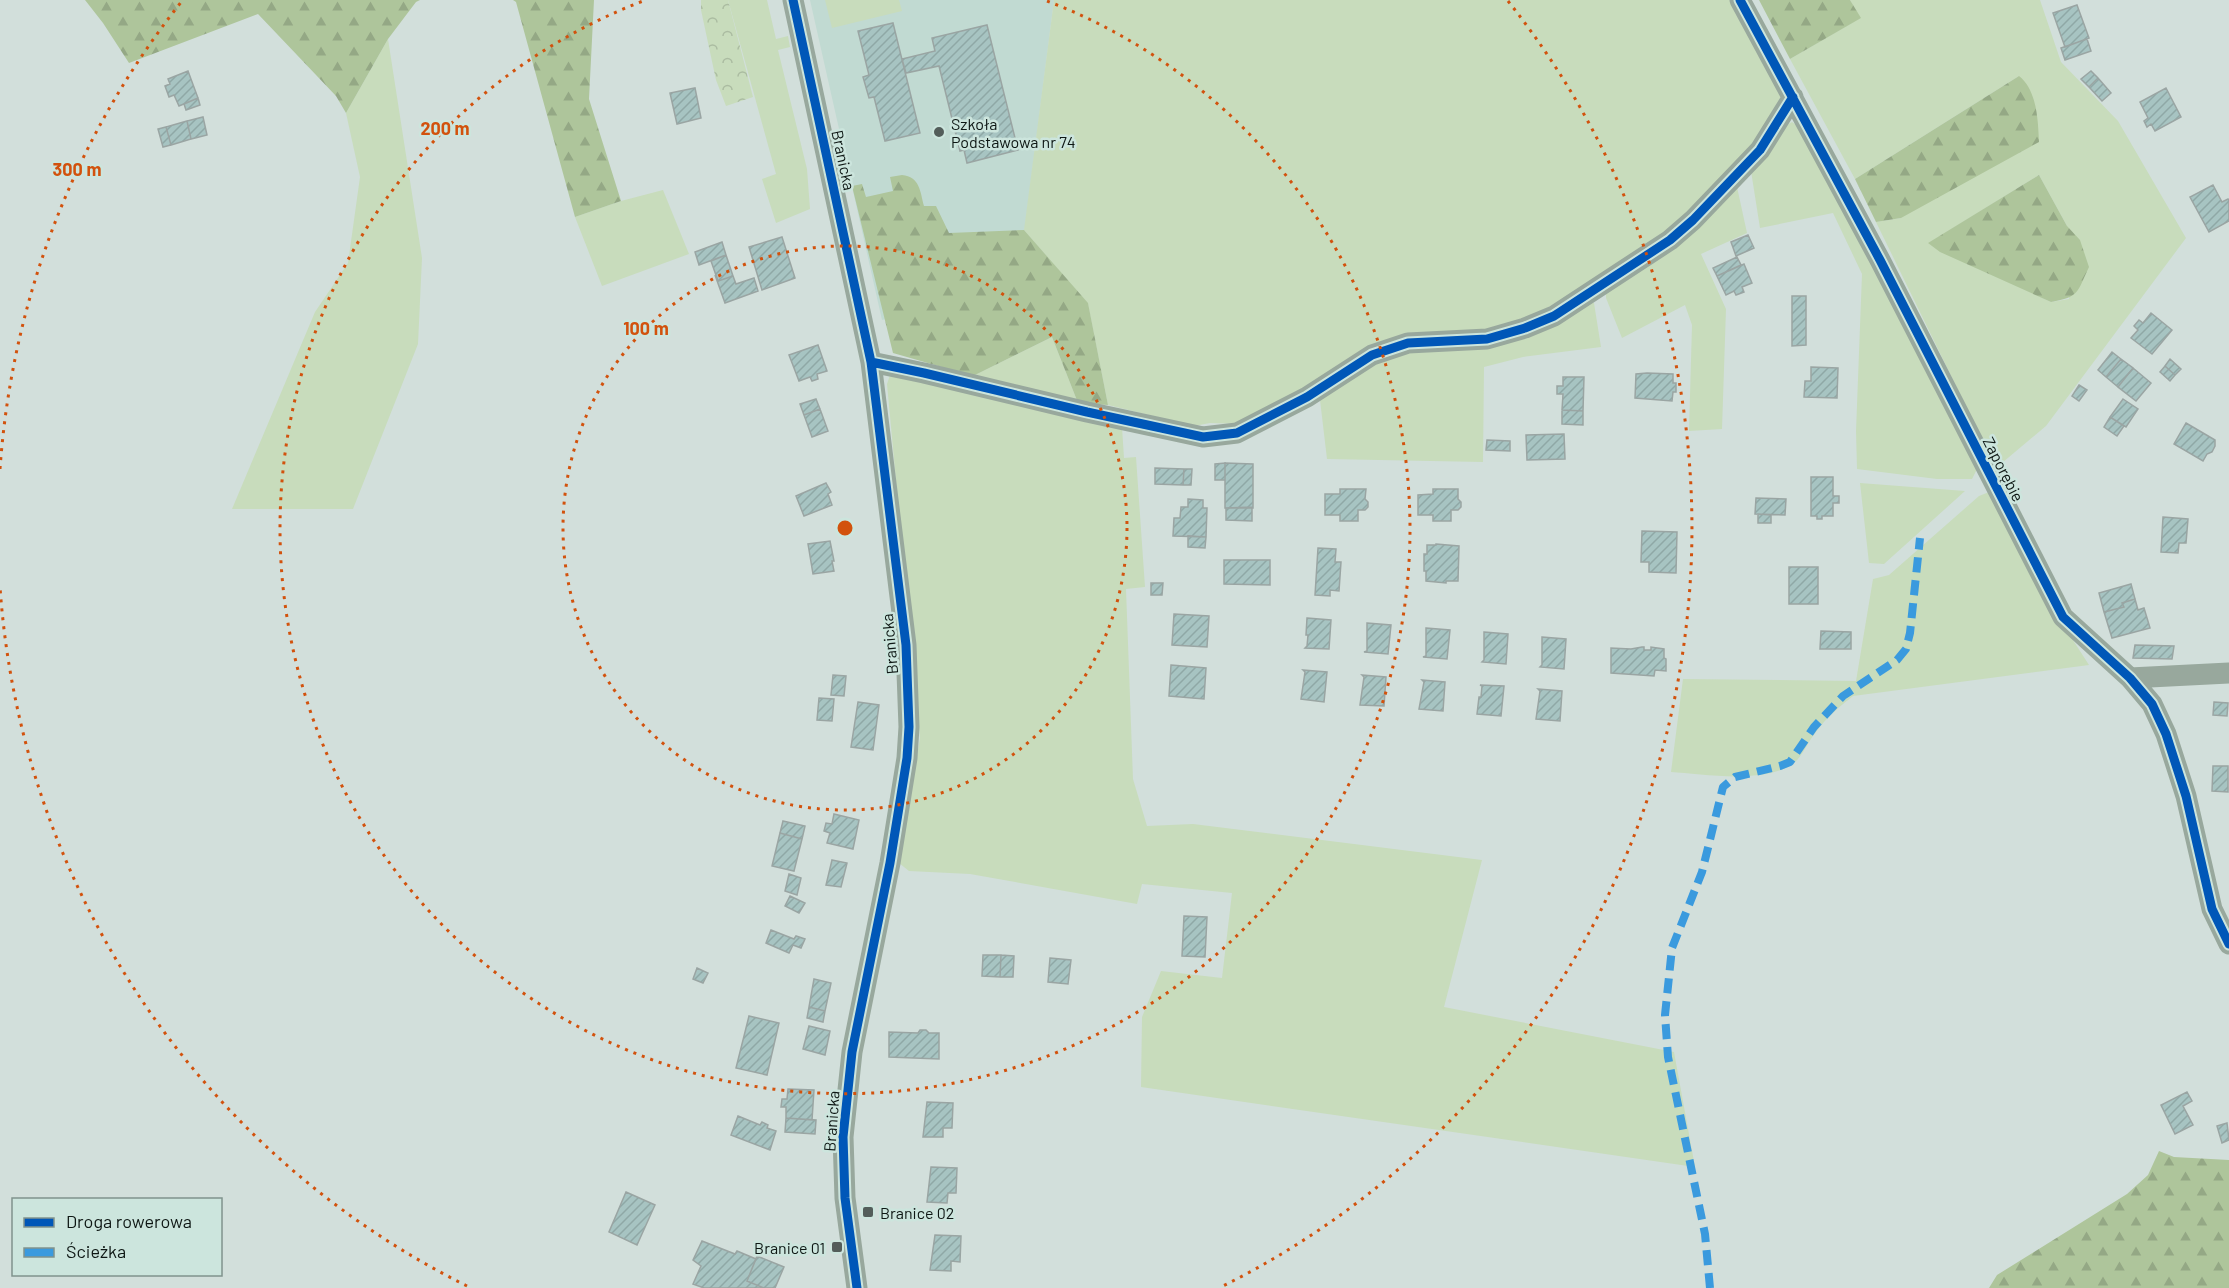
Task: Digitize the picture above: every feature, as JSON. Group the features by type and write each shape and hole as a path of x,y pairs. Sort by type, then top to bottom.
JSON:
{"street":[{"name":"Branicka","path":"793,0 871,362 906,645 909,727 899,813 852,1052 843,1137 845,1198 857,1288"},
{"name":"Zaporębie","path":"1740,0 1885,271 2063,616 2130,678 2152,704 2166,734 2186,796 2211,909 2229,944"},
{"path":"871,362 1203,437 1237,434 1307,397 1372,355 1408,343 1487,339 1554,316 1670,240 1693,220 1760,150 1792,97"},
{"path":"2130,678 2229,673"}],"shaded area":[{"name":"Szkoła Podstawowa nr 74","path":"810,0 1054,0 1017,289 882,320"}],"green space":[{"path":"85,0 420,0 416,2 388,39 346,113 336,96 258,14 129,63"},
{"path":"513,0 594,0 589,99 621,201 575,217 516,2"},
{"path":"701,0 728,0 753,97 726,106 716,80 701,10"},
{"path":"728,0 767,0 776,39 788,36 790,47 778,50 807,169 810,209 776,223 762,179 776,174"},
{"path":"825,0 899,0 902,11 832,28"},
{"path":"1054,0 1733,0 1785,98 1772,121 1705,204 1638,252 1544,310 1488,332 1405,338 1240,424 1210,423 1194,426 1108,405 1088,304 1024,230"},
{"path":"1759,0 1850,0 1861,18 1790,59"},
{"path":"1850,0 2040,0 2061,62 2118,121 2186,238 2046,426 1996,468 1876,222 1901,218 2019,76 1855,179 1790,59 1860,18","holes":["2039,175 2067,226 2069,299 2051,302 1929,243"]},
{"path":"388,39 422,258 418,344 353,509 232,509 315,312 348,263 360,177 346,113"},
{"path":"2019,76 2030,89 2033,97 2039,142 1901,218 1876,222 1855,179"},
{"path":"1792,122 1803,130 1977,469 1972,479 1937,479 1857,469 1856,431 1862,274 1833,213 1760,228 1751,171 1785,126"},
{"path":"902,175 916,182 924,206 936,206 949,233 1024,230 1088,303 1108,405 1078,403 1052,337 973,376 893,353 852,186 862,184 866,197 893,191 890,177"},
{"path":"2039,175 2067,226 2080,240 2089,267 2073,295 2051,302 1940,252 1928,243"},
{"path":"1737,187 1747,233 1701,254 1726,309 1722,429 1689,431 1692,325 1685,305 1622,338 1606,298 1606,292"},
{"path":"663,190 689,254 602,286 575,217 621,201"},
{"path":"1582,303 1594,303 1601,347 1523,357 1484,367 1483,462 1327,459 1320,400 1372,363 1407,349 1488,345"},
{"path":"1052,337 1078,403 973,376"},
{"path":"890,375 1122,427 1124,458 1136,457 1145,587 1126,589 1133,779 1147,826 1193,824 1482,860 1444,1007 1674,1052 1695,1167 1141,1087 1142,1017 1161,971 1222,978 1232,893 1142,884 1137,904 970,874 909,871 899,863 920,738 887,384"},
{"path":"1860,483 1965,491 1884,564 1869,563"},
{"path":"1989,492 2060,620 2089,665 1853,696 1824,722 1803,753 1787,767 1755,776 1671,772 1683,679 1856,681 1873,579 1889,575 1979,496"},
{"path":"2159,1151 2174,1157 2229,1160 2229,1288 1989,1288 1997,1275 2127,1194 2148,1175"}],"building":[{"path":"2077,5 2089,38 2065,47 2053,13"},
{"path":"893,23 920,133 885,141 874,97 869,98 863,77 869,75 858,31"},
{"path":"987,25 1018,150 967,163 964,150 960,151 939,66 906,73 902,59 935,51 932,38"},
{"path":"2087,39 2091,51 2065,60 2061,48"},
{"path":"188,71 198,98 179,106 174,95 169,97 165,86 170,84 168,79"},
{"path":"2091,71 2098,78 2089,87 2081,79"},
{"path":"2098,78 2111,93 2102,101 2089,87"},
{"path":"695,88 701,118 677,124 670,93"},
{"path":"2166,88 2181,117 2155,131 2151,124 2147,127 2144,121 2148,118 2140,102"},
{"path":"198,98 200,105 186,110 184,104"},
{"path":"203,117 207,135 191,139 187,121"},
{"path":"187,121 191,139 171,145 166,127"},
{"path":"166,127 171,145 163,147 158,129"},
{"path":"2213,185 2222,202 2228,199 2229,201 2229,221 2209,232 2190,197"},
{"path":"1748,235 1754,248 1736,256 1731,242"},
{"path":"782,237 795,278 762,290 749,247"},
{"path":"722,242 726,255 699,265 695,252"},
{"path":"726,255 733,276 718,281 711,261"},
{"path":"1737,257 1741,265 1717,276 1713,268"},
{"path":"1744,264 1752,283 1742,287 1744,292 1736,295 1734,291 1726,295 1717,276"},
{"path":"715,275 718,281 733,276 736,284 754,278 758,291 725,303"},
{"path":"1792,296 1806,296 1806,345 1792,346"},
{"path":"2151,313 2172,330 2152,354 2131,338 2138,330 2134,326 2139,320 2143,323"},
{"path":"818,345 827,371 817,374 818,379 812,381 810,377 799,381 789,355"},
{"path":"2112,352 2121,359 2106,377 2098,370"},
{"path":"2121,359 2133,368 2118,387 2106,377"},
{"path":"2170,359 2181,369 2175,375 2165,366"},
{"path":"2165,366 2175,375 2170,381 2160,372"},
{"path":"1811,367 1838,368 1837,398 1804,397 1805,381 1811,381"},
{"path":"2133,368 2151,383 2136,401 2118,387"},
{"path":"1636,374 1673,374 1676,392 1673,392 1672,401 1635,398"},
{"path":"1563,377 1584,377 1583,411 1562,410 1563,394 1557,394 1557,386 1563,386"},
{"path":"2079,385 2087,390 2079,401 2072,396"},
{"path":"816,399 820,409 804,415 800,404"},
{"path":"2123,399 2138,409 2126,427 2110,417"},
{"path":"820,409 828,431 812,437 804,415"},
{"path":"1562,410 1583,411 1583,425 1562,424"},
{"path":"2110,417 2124,426 2117,436 2104,427"},
{"path":"2186,423 2215,440 2212,452 2207,454 2203,461 2174,444"},
{"path":"1564,434 1565,459 1527,460 1526,435"},
{"path":"1487,440 1510,441 1510,451 1486,450"},
{"path":"1225,463 1253,464 1253,508 1225,508"},
{"path":"1225,463 1225,480 1215,480 1215,464"},
{"path":"1155,468 1184,469 1183,485 1155,484"},
{"path":"1184,469 1192,469 1191,485 1183,485"},
{"path":"1811,477 1833,477 1833,496 1839,496 1839,503 1833,503 1833,516 1822,516 1822,519 1817,519 1817,516 1811,516"},
{"path":"826,483 831,492 828,494 832,505 804,516 796,496"},
{"path":"1340,489 1366,489 1365,499 1368,507 1365,510 1358,510 1358,521 1340,521 1340,515 1325,515 1325,494 1340,494"},
{"path":"1433,489 1458,489 1461,507 1458,510 1451,510 1451,521 1433,521 1433,515 1418,515 1418,495 1433,494"},
{"path":"1756,498 1786,499 1785,515 1755,514"},
{"path":"1188,499 1203,500 1203,508 1207,508 1206,537 1173,536 1174,518 1180,518 1181,507 1188,507"},
{"path":"1252,507 1252,521 1226,520 1226,508"},
{"path":"1758,514 1771,515 1771,523 1758,523"},
{"path":"2163,517 2188,519 2186,543 2179,543 2178,553 2161,552"},
{"path":"1642,531 1677,532 1676,573 1649,572 1649,562 1641,562"},
{"path":"1188,536 1206,537 1205,548 1188,547"},
{"path":"830,541 834,571 813,574 808,544"},
{"path":"1427,545 1459,546 1458,581 1446,581 1446,583 1426,581 1424,554 1427,554"},
{"path":"1318,548 1336,549 1335,562 1341,562 1339,591 1330,590 1330,596 1315,595"},
{"path":"1224,560 1270,560 1270,585 1224,584"},
{"path":"1789,567 1818,567 1818,604 1789,604"},
{"path":"1151,583 1163,583 1162,595 1151,595"},
{"path":"2131,584 2135,599 2122,603 2124,607 2104,612 2099,593"},
{"path":"2135,599 2138,610 2144,608 2150,628 2112,638 2104,612 2124,607 2122,603"},
{"path":"1174,614 1209,616 1207,647 1172,645"},
{"path":"1307,618 1331,620 1329,649 1305,648 1308,635 1306,635"},
{"path":"1367,623 1391,625 1388,654 1364,652 1367,651"},
{"path":"1426,628 1450,630 1447,659 1423,657 1426,656"},
{"path":"1821,631 1851,632 1851,649 1820,649"},
{"path":"1484,632 1508,634 1506,664 1482,662 1484,660"},
{"path":"1542,637 1566,639 1564,669 1540,667 1542,665"},
{"path":"2135,645 2174,646 2172,659 2133,658"},
{"path":"1644,647 1644,650 1651,650 1651,647 1664,649 1666,671 1655,670 1654,676 1611,673 1611,648"},
{"path":"1171,665 1206,668 1204,699 1169,696"},
{"path":"1303,670 1327,672 1324,702 1301,699 1305,672"},
{"path":"833,675 846,676 844,696 831,695"},
{"path":"1362,675 1386,677 1384,706 1360,705 1364,677"},
{"path":"1422,680 1445,682 1443,711 1419,709 1424,682"},
{"path":"1480,685 1504,686 1501,716 1477,714 1479,697 1481,697 1482,686"},
{"path":"1538,689 1562,691 1560,721 1536,719 1540,691"},
{"path":"819,698 834,699 832,721 817,720"},
{"path":"858,702 879,705 873,750 851,747"},
{"path":"2214,702 2228,703 2227,716 2213,715"},
{"path":"2213,766 2228,766 2228,792 2212,791"},
{"path":"834,814 859,820 853,849 827,843 830,833 824,831 826,823 832,824"},
{"path":"783,821 805,826 802,839 780,833"},
{"path":"780,833 802,839 794,871 772,866"},
{"path":"832,860 847,863 841,887 826,885"},
{"path":"789,874 801,878 797,895 785,891"},
{"path":"790,896 805,903 799,913 785,906"},
{"path":"1184,916 1207,917 1205,957 1182,956"},
{"path":"771,930 794,939 796,936 805,939 801,948 793,945 789,953 766,943"},
{"path":"983,955 1001,955 1000,977 982,976"},
{"path":"1001,955 1014,956 1013,977 1000,977"},
{"path":"1050,958 1071,960 1068,984 1048,982"},
{"path":"697,968 708,973 703,983 693,979"},
{"path":"814,979 831,983 825,1011 809,1007"},
{"path":"809,1007 825,1011 823,1022 807,1018"},
{"path":"749,1016 779,1023 767,1075 736,1068"},
{"path":"809,1026 830,1031 825,1055 803,1049"},
{"path":"920,1030 939,1033 939,1059 889,1057 889,1032 918,1033"},
{"path":"788,1089 814,1090 812,1120 786,1118 786,1107 781,1107 782,1099 787,1099"},
{"path":"2187,1092 2192,1101 2183,1106 2193,1125 2175,1134 2161,1105"},
{"path":"927,1102 953,1103 952,1128 943,1128 943,1137 923,1137"},
{"path":"738,1116 760,1125 762,1122 768,1125 767,1128 776,1131 770,1150 731,1135"},
{"path":"786,1118 816,1120 815,1134 785,1132"},
{"path":"2227,1123 2229,1140 2222,1143 2217,1126"},
{"path":"931,1167 957,1168 956,1193 948,1193 947,1203 927,1202"},
{"path":"626,1192 655,1205 637,1245 609,1232"},
{"path":"935,1235 961,1236 960,1262 951,1261 951,1271 930,1270"},
{"path":"702,1241 735,1254 737,1251 756,1259 747,1281 764,1288 704,1288 693,1284 701,1266 693,1260"},
{"path":"757,1256 784,1267 775,1288 764,1288 747,1281"}],"marked path":[{"path":"1710,1288 1705,1234 1668,1057 1665,1015 1672,948 1702,872 1723,787 1735,777 1790,762 1814,727 1843,696 1897,660 1906,649 1910,633 1920,538"}],"cycle path":[{"path":"793,0 871,362 906,645 909,727 907,758 890,863 852,1052 843,1137 845,1198 857,1288"},
{"path":"1740,0 1880,260 2063,617 2130,678 2152,704 2166,734 2186,796 2212,909 2229,944"},
{"path":"871,362 1203,437 1237,433 1307,397 1372,355 1408,343 1487,339 1525,328 1554,316 1670,240 1693,220 1760,150 1793,97"}],"place":[{"name":"Szkoła Podstawowa nr 74","path":"939,132"},
{"name":"Branice 02","path":"868,1212"},
{"name":"Branice 01","path":"837,1247"}]}
